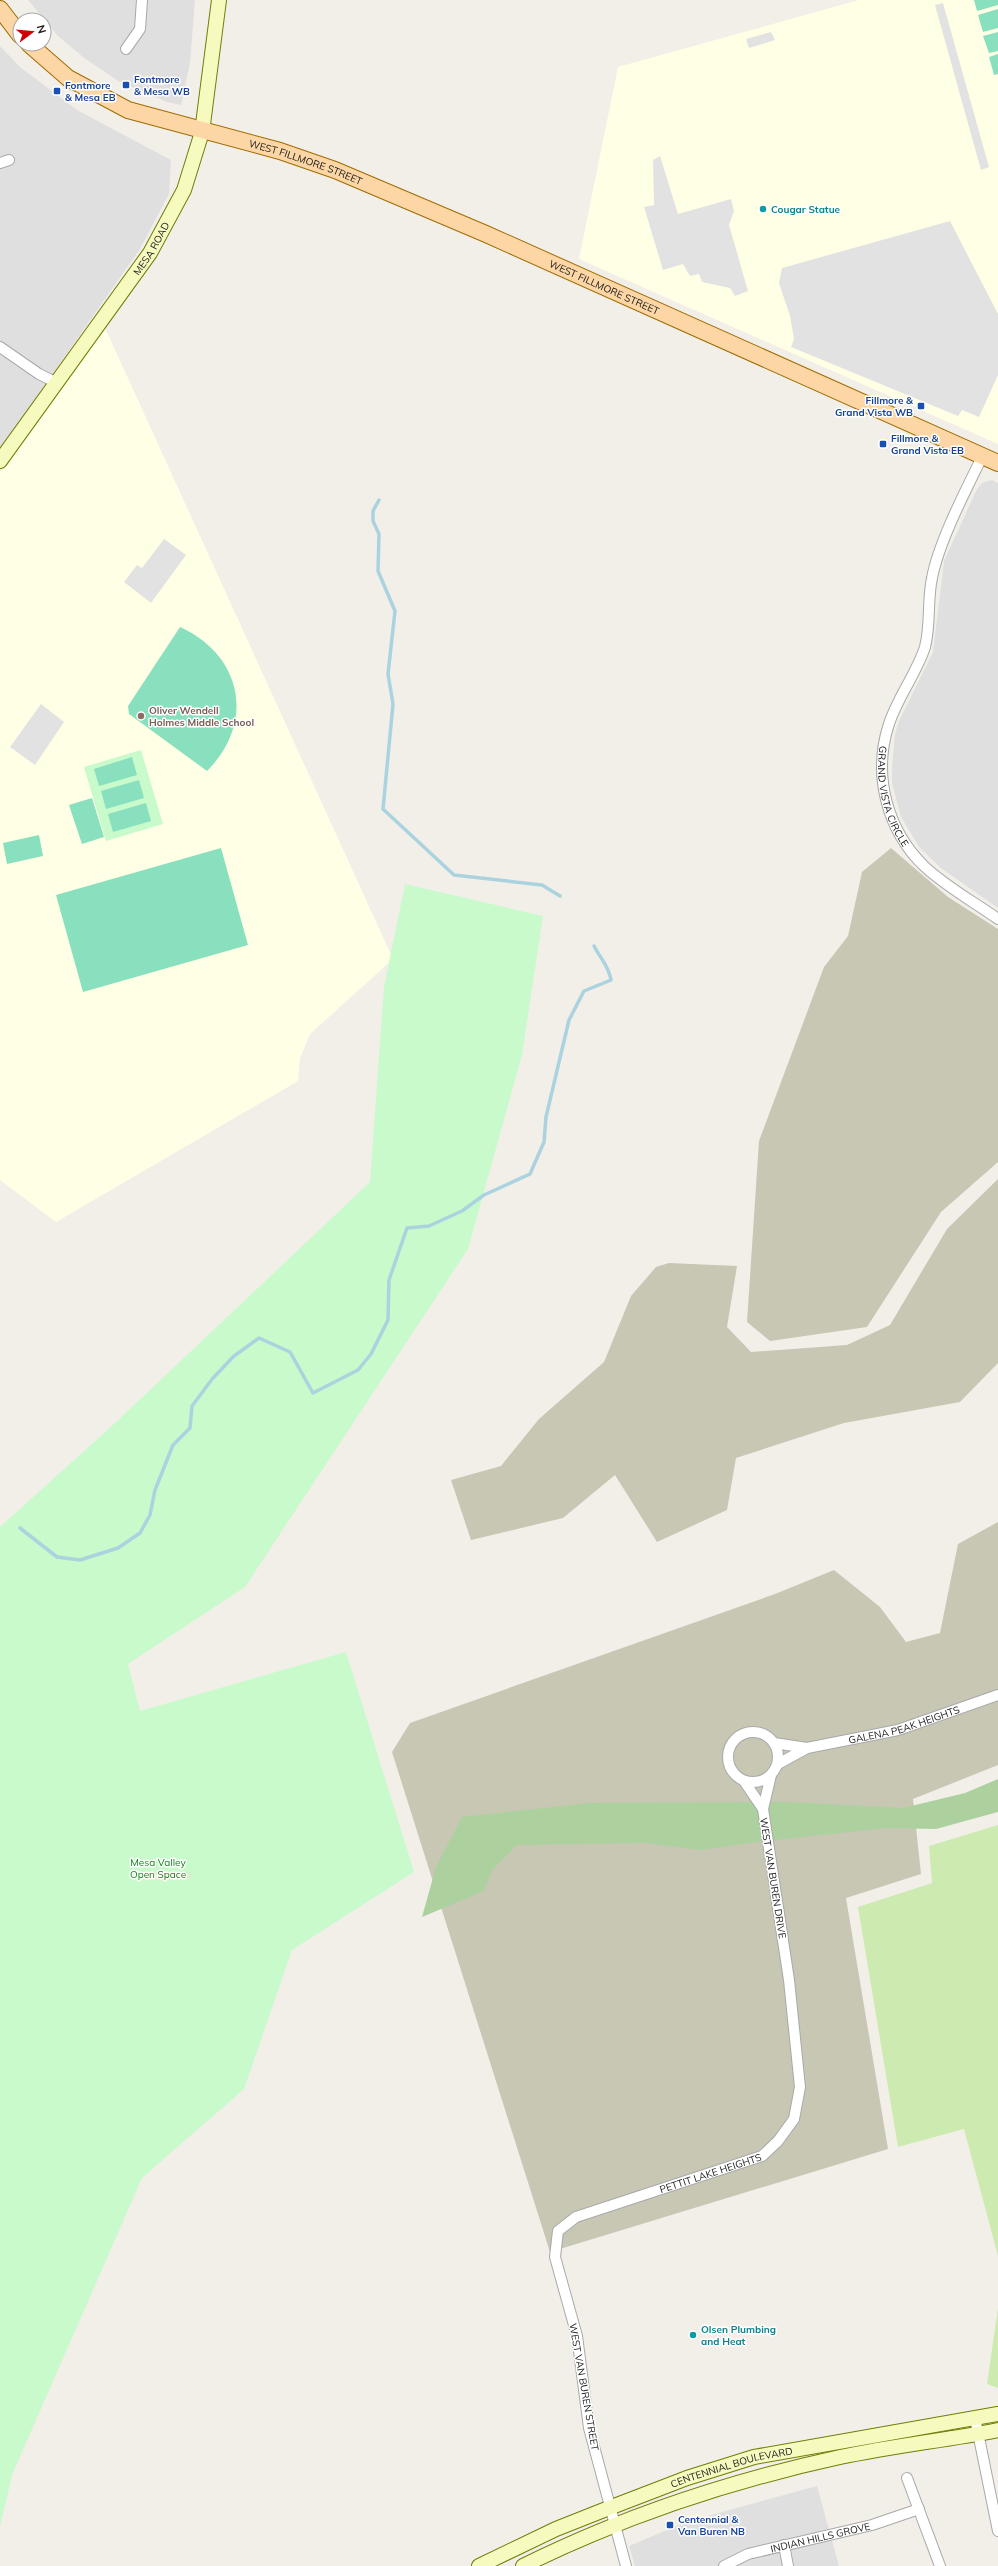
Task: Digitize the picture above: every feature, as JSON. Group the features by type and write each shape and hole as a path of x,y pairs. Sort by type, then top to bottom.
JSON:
{"main road":[{"name":"MESA ROAD","path":"0,461 55,382 158,240 184,190 202,132 219,0"},
{"path":"0,9 12,25"},
{"name":"WEST FILLMORE STREET","path":"38,52 68,78 107,101 149,118 280,151 335,170 486,234 998,463"},
{"name":"CENTENNIAL BOULEVARD","path":"479,2566 556,2529 687,2478 754,2457 998,2414"},
{"name":"CENTENNIAL BOULEVARD","path":"523,2566 613,2524 743,2480 841,2457 998,2430"}],"street":[{"path":"126,49 140,29 142,0"},
{"path":"0,347 39,374 55,382"},
{"name":"GRAND VISTA CIRCLE","path":"983,455 936,561 929,598 930,618 924,648 914,674 888,726 882,760 882,778 888,810 901,838 912,853 940,878 998,919"},
{"name":"GALENA PEAK HEIGHTS","path":"807,1748 898,1730 998,1695"},
{"path":"763,1810 744,1781 734,1774 728,1764 728,1753 735,1740 740,1735 753,1732 766,1735 774,1743 778,1753 778,1764"},
{"path":"774,1743 807,1748"},
{"path":"744,1781 761,1782 771,1775 778,1764 807,1748"},
{"name":"WEST VAN BUREN DRIVE","path":"771,1775 763,1810 789,1980"},
{"name":"PETTIT LAKE HEIGHTS","path":"562,2278 555,2257 558,2231 576,2217 762,2156 778,2141 794,2119 800,2087 789,1980"},
{"name":"WEST VAN BUREN STREET","path":"562,2278 577,2336 589,2428 613,2524 626,2566"},
{"path":"975,2418 977,2434 998,2531"},
{"path":"907,2478 940,2566"},
{"name":"INDIAN HILLS GROVE","path":"724,2566 748,2554 872,2525 919,2509"},
{"path":"784,2545 788,2566"}],"shaded area":[{"path":"28,0 195,0 190,63 181,105 167,102 118,81 83,57 58,36 52,29 52,12 38,12"},
{"path":"859,0 998,0 998,444 579,259 618,67"},
{"path":"943,3 989,167 981,170 935,5"},
{"path":"771,32 775,40 749,48 746,39"},
{"path":"0,46 20,67 77,110 171,160 169,194 140,249 0,449"},
{"path":"660,156 678,214 731,199 734,211 729,225 748,291 735,296 730,288 702,282 699,274 690,276 683,264 663,270 644,207 654,205 653,160"},
{"path":"950,221 998,314 998,375 979,417 962,410 958,416 791,347 794,339 790,316 779,283 782,268"},
{"name":"Oliver Wendell Holmes Middle School","path":"105,328 393,959 310,1034 300,1058 298,1081 56,1222 0,1180 0,472"},
{"path":"992,480 998,483 998,908 941,868 919,847 901,817 892,783 895,734 899,721 933,652 944,561 977,489 982,483"},
{"path":"164,539 186,555 151,603 124,582 137,565 142,568"},
{"path":"41,704 64,722 35,765 10,747"},
{"path":"891,848 948,897 998,929 998,1162 941,1212 867,1327 770,1341 747,1322 759,1141 824,967 848,936 862,872"},
{"path":"998,1179 998,1363 960,1402 844,1423 736,1458 727,1510 657,1542 615,1475 563,1518 471,1540 451,1480 501,1466 539,1419 604,1362 631,1296 656,1267 669,1263 737,1266 727,1327 751,1352 847,1345 890,1325 947,1229"},
{"path":"998,1522 998,1765 913,1799 921,1874 846,1898 888,2149 550,2252 392,1752 410,1723 775,1594 834,1570 880,1607 906,1642 940,1633 958,1544"},
{"path":"817,2486 839,2566 635,2566 629,2546 686,2522"}],"green space":[{"path":"974,0 998,0 998,5 977,11"},
{"path":"998,9 998,28 983,32 978,15"},
{"path":"998,32 998,51 989,53 983,36"},
{"path":"998,54 998,74 994,75 989,57"},
{"path":"180,627 201,639 217,654 229,672 235,691 236,711 232,732 222,752 207,771 129,714 128,706"},
{"path":"141,750 163,824 106,841 84,767"},
{"path":"132,757 137,775 99,786 94,769"},
{"path":"139,780 144,798 106,809 101,791"},
{"path":"92,798 104,837 82,844 69,805"},
{"path":"146,803 151,821 113,832 108,814"},
{"path":"39,835 43,856 7,864 3,843"},
{"path":"221,848 248,945 83,992 56,895"},
{"name":"Mesa Valley Open Space","path":"405,884 543,916 522,1055 468,1249 245,1587 128,1664 140,1711 346,1652 414,1872 292,1950 244,2089 142,2178 12,2475 0,2527 0,1527 114,1424 370,1182 384,987"},
{"path":"998,1779 998,1812 936,1829 886,1828 757,1842 701,1850 645,1843 517,1845 492,1870 484,1891 422,1917 436,1867 462,1817 589,1803 787,1802 903,1808 965,1793"},
{"path":"998,1825 998,2256 964,2129 898,2147 858,1907 932,1883 929,1846"},
{"path":"998,2308 998,2388 987,2384"}],"waterway":[{"path":"379,500 373,511 373,521 379,534 378,571 395,611 388,674 393,704 383,809 454,875 542,885 560,896"},
{"path":"20,1528 57,1557 80,1560 118,1548 140,1533 150,1515 155,1490 173,1445 190,1428 192,1406 213,1378 234,1356 259,1338 290,1352 313,1393 358,1370 371,1354 388,1320 389,1280 407,1228 429,1226 462,1211 484,1195 530,1174 544,1142 546,1117 569,1020 584,991 611,980 606,966 594,946"}],"place":[{"name":"Fontmore & Mesa WB","path":"126,85"},
{"name":"Fontmore & Mesa EB","path":"57,91"},
{"name":"Cougar Statue","path":"763,209"},
{"name":"Fillmore & Grand Vista WB","path":"921,406"},
{"name":"Fillmore & Grand Vista EB","path":"883,444"},
{"name":"Oliver Wendell Holmes Middle School","path":"141,716"},
{"name":"Olsen Plumbing and Heat","path":"693,2335"},
{"name":"Centennial & Van Buren NB","path":"670,2525"}]}
